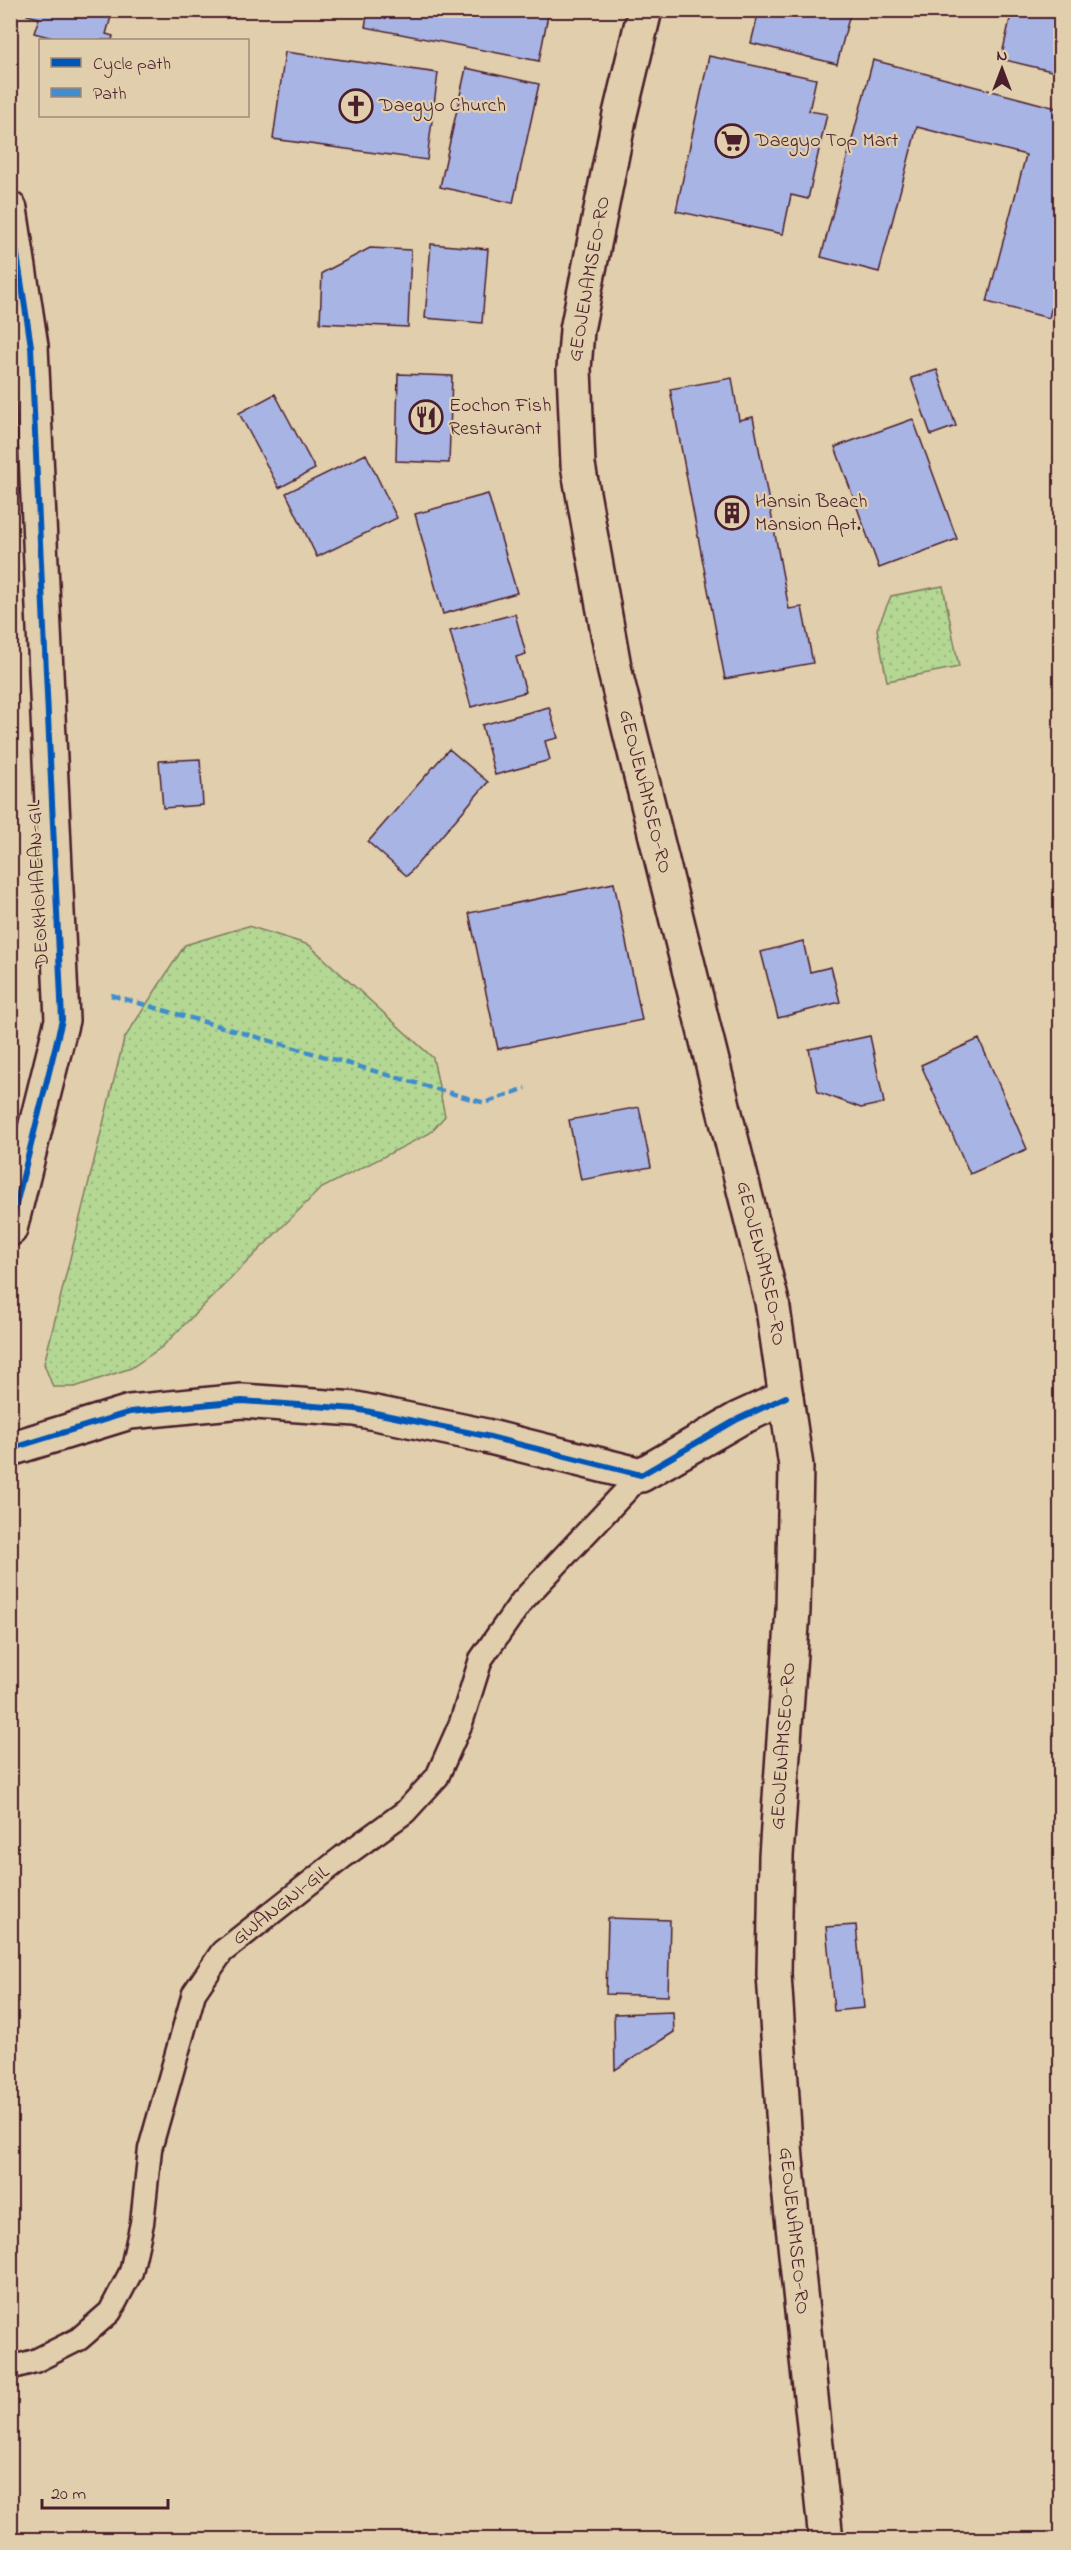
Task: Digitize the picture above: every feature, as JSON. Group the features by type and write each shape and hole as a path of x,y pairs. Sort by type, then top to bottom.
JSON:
{"main road":[{"name":"GEOJENAMSEO-RO","path":"645,10 620,114 577,330 574,369 578,465 615,672 772,1302 796,1466 794,1599 776,1856 774,1974 786,2159 826,2540"},
{"name":"DEOKHOHAEAN-GIL","path":"10,209 32,346 62,1020 10,1229"},
{"path":"10,1449 130,1412 242,1401 356,1409 486,1436 640,1475 738,1419 786,1397"}],"lane":[{"name":"GWANGNI-GIL","path":"10,2368 36,2361 79,2339 110,2312 131,2272 142,2223 150,2149 195,1993 222,1952 344,1856 405,1812 437,1777 461,1723 481,1659 522,1601 640,1475"}],"green space":[{"path":"943,586 959,667 887,681 877,629 891,596"},
{"path":"248,926 309,945 433,1058 445,1116 430,1133 320,1189 162,1347 131,1368 75,1387 53,1387 44,1364 124,1039 185,945"}],"building":[{"path":"29,10 113,10 106,34 113,36 112,39 53,39 34,33 39,18 27,15"},
{"path":"207,10 236,10 235,17"},
{"path":"368,10 549,10 539,61 365,27"},
{"path":"759,10 851,10 837,64 751,43"},
{"path":"1012,10 1060,10 1060,73 1001,59"},
{"name":"Daegyo Church","path":"285,52 438,73 427,160 273,139"},
{"path":"709,56 816,79 809,111 827,114 808,199 791,195 783,234 676,211"},
{"path":"873,60 1060,109 1060,273 1049,318 987,302 1026,155 917,127 879,272 821,257"},
{"path":"466,68 539,84 513,203 440,187"},
{"path":"431,244 488,249 482,323 425,318"},
{"path":"370,248 411,250 408,327 320,323 322,273"},
{"path":"937,370 956,426 931,435 911,378"},
{"path":"398,374 452,376 449,463 396,461"},
{"name":"Hansin Beach Mansion Apt.","path":"732,378 739,420 753,417 789,609 802,607 813,663 725,679 670,389"},
{"path":"275,394 315,469 279,488 239,413"},
{"path":"913,419 957,539 879,568 835,447"},
{"path":"366,454 397,518 317,557 286,493"},
{"path":"488,494 517,593 443,614 415,514"},
{"path":"515,614 526,654 516,657 526,692 471,707 450,631"},
{"path":"549,707 558,738 545,741 550,760 495,775 482,725"},
{"path":"449,749 488,782 407,876 368,842"},
{"path":"200,759 203,805 163,808 159,761"},
{"path":"614,883 642,1020 498,1049 469,913"},
{"path":"803,941 810,972 831,967 840,1002 778,1018 761,952"},
{"path":"870,1036 884,1103 861,1108 818,1092 809,1049"},
{"path":"979,1039 1027,1149 970,1174 921,1065"},
{"path":"639,1107 651,1167 581,1180 569,1120"},
{"path":"608,1918 670,1920 668,1996 606,1994"},
{"path":"856,1925 864,2008 834,2011 826,1927"},
{"path":"673,2012 674,2032 615,2070 614,2014"}],"marked path":[{"path":"111,995 485,1103 526,1088"}],"cycle path":[{"path":"10,209 31,346 62,1020 10,1229"},
{"path":"10,1449 130,1412 242,1401 356,1409 486,1436 641,1475 738,1419 786,1397"}],"place":[{"name":"Daegyo Church","path":"356,106"},
{"name":"Daegyo Top Mart","path":"732,141"},
{"name":"Eochon Fish Restaurant","path":"426,417"},
{"name":"Hansin Beach Mansion Apt.","path":"732,513"}]}
